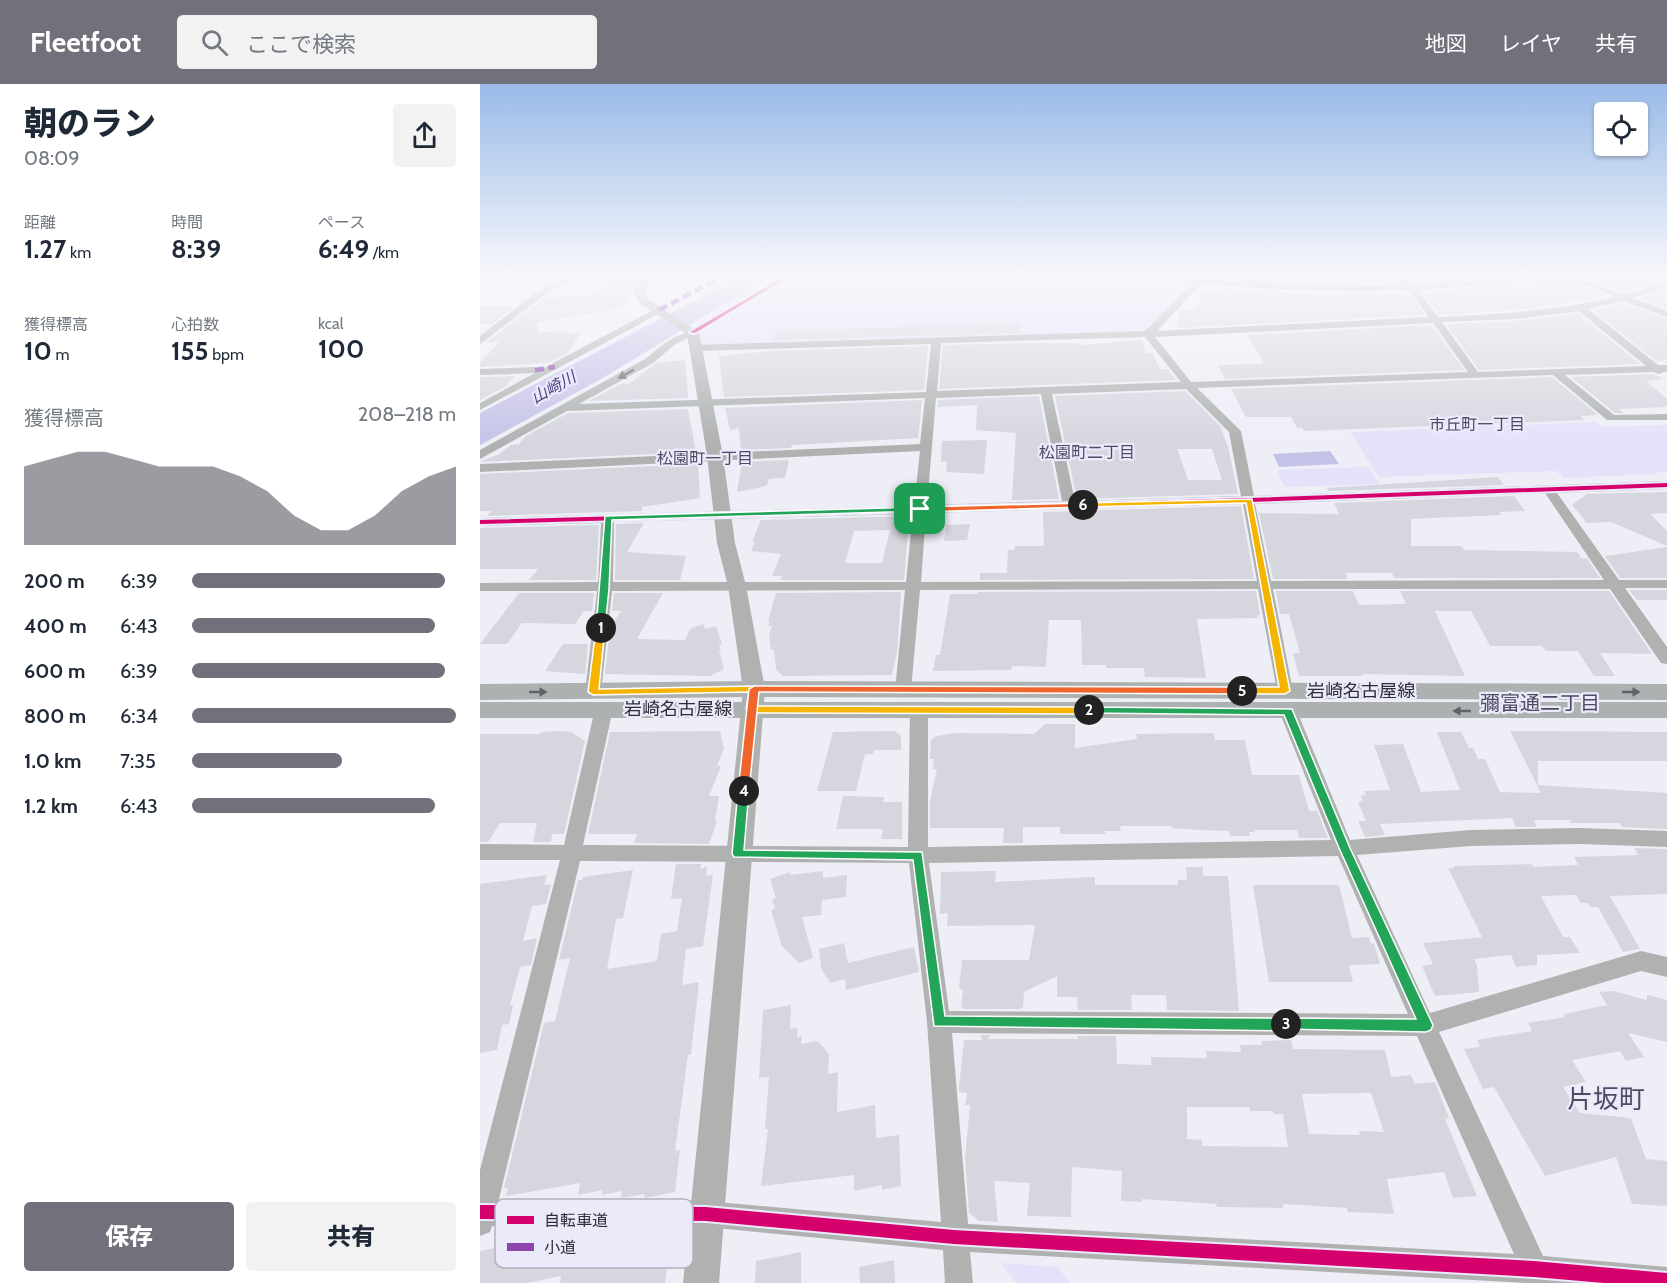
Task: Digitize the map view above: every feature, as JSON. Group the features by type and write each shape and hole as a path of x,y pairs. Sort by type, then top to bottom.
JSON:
{"main road":[{"name":"岩崎名古屋線","path":"480,710 599,701 753,699 903,690 1667,710"},
{"name":"岩崎名古屋線","path":"480,692 599,701"},
{"name":"岩崎名古屋線","path":"753,699 919,709 1667,692"}],"street":[{"path":"480,407 621,332"},
{"path":"688,332 693,336 936,341 1190,332"},
{"path":"480,455 649,361 670,343 699,332"},
{"path":"1444,332 1475,375"},
{"path":"1613,332 1661,368 1667,377"},
{"path":"1148,334 1189,386 1235,431 1267,587 1286,701 1344,848 1538,1276"},
{"path":"693,336 716,456 726,543 737,586 753,699 701,1283"},
{"path":"903,690 936,341"},
{"path":"566,408 1661,368"},
{"path":"480,372 535,370"},
{"path":"1555,372 1611,418 1667,417"},
{"path":"1046,391 1069,505"},
{"path":"480,468 926,447"},
{"path":"480,522 1249,500 1667,485"},
{"path":"1548,489 1667,659"},
{"path":"481,1216 572,852 599,701 608,518"},
{"path":"480,588 1667,584"},
{"path":"919,709 918,855 939,1022 959,1283"},
{"path":"480,852 918,855 1344,848 1493,838 1580,836 1667,839"},
{"path":"939,1022 1426,1025 1641,962 1667,968"},
{"path":"693,1214 954,1237 1538,1276 1667,1281"}],"shaded area":[{"path":"691,332 1150,332 1148,334 695,348"},
{"path":"1596,422 1602,427 1667,425 1667,471 1654,472 1656,474 1564,478 1556,471 1379,477 1350,432"},
{"path":"1368,467 1379,484 1285,487 1277,470"},
{"path":"1001,1263 1057,1267 1071,1283 1016,1283"}],"water":[{"name":"山崎川","path":"635,332 679,332 601,379 480,445 480,413"},
{"path":"1330,451 1339,464 1279,467 1273,454"}],"building":[{"path":"499,332 581,333 567,353 548,363 480,367 480,363 499,342 486,342"},
{"path":"777,332 1021,333 773,340"},
{"path":"1303,332 1437,332 1464,370 1225,379 1218,365 1264,364 1247,335"},
{"path":"1452,332 1601,332 1640,364 1479,370"},
{"path":"1620,332 1667,332 1667,360 1656,361"},
{"path":"1142,340 1146,353 1152,353 1160,369 1167,369 1176,380 939,389 943,345 1079,343 1080,345"},
{"path":"928,346 924,390 724,397 719,356 768,351"},
{"path":"685,360 688,398 588,401 623,383 629,384 656,363"},
{"path":"1653,374 1664,379 1646,381 1667,399 1667,407 1619,409 1623,413 1615,413 1571,377"},
{"path":"515,376 506,386 480,400 480,377"},
{"path":"1552,377 1598,415 1580,416 1585,420 1304,431 1302,428 1297,428 1291,417 1246,417 1231,389"},
{"path":"1185,391 1220,426 1228,447 1238,494 1077,499 1055,396","holes":["1177,449 1212,449 1222,480 1188,480"]},
{"path":"1039,396 1059,499 1012,500 1016,433 976,430 977,405 938,407 938,400"},
{"path":"922,400 918,438 792,445 791,448 741,450 739,428 730,430 725,408"},
{"path":"688,409 696,452 480,462 499,454 511,445 519,444 526,436 568,413"},
{"path":"987,440 984,474 946,472 947,462 941,462 942,441"},
{"path":"789,460 785,478 769,479 767,485 737,492 742,462"},
{"path":"698,464 700,498 642,507 642,511 487,516 491,511 480,511 480,474"},
{"path":"1498,477 1504,485 1328,491 1327,488"},
{"path":"1667,492 1667,513 1650,514 1667,531 1667,546 1611,522 1587,523 1572,505 1587,494"},
{"path":"1514,496 1525,511 1499,512 1501,515 1411,519 1411,546 1461,546 1464,550 1577,552 1582,559 1587,558 1600,578 1394,578 1392,573 1345,573 1348,579 1273,579 1259,513 1339,514 1334,503"},
{"path":"1241,506 1254,579 980,580 980,573 1007,573 1008,550 1014,550 1015,546 1044,546 1043,512"},
{"path":"909,516 904,580 780,580 782,576 772,576 781,554 751,551 755,542 752,542 761,520","holes":["890,530 882,563 845,563 854,531"]},
{"path":"644,523 627,552 686,556 680,580 615,580 616,524"},
{"path":"970,524 967,540 944,541 947,525"},
{"path":"599,525 596,580 529,580 538,569 480,569 480,528"},
{"path":"1667,547 1667,578 1620,578 1605,556"},
{"path":"1629,590 1667,590 1667,600 1637,600"},
{"path":"1256,591 1260,615 1258,618 1197,619 1206,678 1145,677 1144,668 1106,668 1106,665 1082,665 1081,620 1049,620 1046,667 1012,666 1011,670 933,671 936,655 940,655 950,594"},
{"path":"1276,591 1353,591 1359,605 1406,604 1400,591 1609,591 1652,654 1600,653 1615,676 1594,676 1578,651 1546,651 1542,646 1490,646 1471,611 1435,611 1465,676 1362,674 1363,676 1299,676 1293,653 1300,653 1289,614 1280,614"},
{"path":"901,592 897,652 892,675 783,676 776,669 774,649 771,650 769,635 772,626 768,626 770,621 768,621 776,593"},
{"path":"519,593 594,593 592,611 584,611 575,624 522,623 507,644 480,644"},
{"path":"614,593 663,593 637,639 685,640 691,628 704,624 705,629 716,626 722,644 719,645 721,651 719,651 724,669 710,676 605,674 610,629 621,611 612,611"},
{"path":"563,644 588,644 585,674 545,671"},
{"path":"1045,724 1075,724 1075,748 1137,739 1136,734 1214,733 1215,740 1245,740 1252,775 1299,775 1309,811 1317,811 1328,838 1299,838 1297,830 1255,830 1255,832 1249,832 1250,836 1230,836 1229,831 1172,828 1172,826 1120,826 1121,831 1105,831 1105,834 1060,834 1060,827 1023,827 1023,843 1003,843 1004,828 930,828 930,801 937,769 933,769 934,759 930,759 931,740 936,736 956,733 1034,734"},
{"path":"720,731 724,748 717,766 721,766 709,796 719,796 715,821 717,821 709,844 634,843 637,834 588,834 610,732"},
{"path":"895,731 901,736 901,750 874,750 873,754 865,754 856,791 817,791 833,732"},
{"path":"1510,731 1667,732 1667,761 1538,761 1538,785 1667,793 1667,829 1622,827 1619,823 1571,823 1570,820 1534,820 1537,827 1516,827 1512,818 1380,824 1385,835 1365,837 1358,821 1366,821 1358,802 1363,801 1361,796 1366,795 1364,791 1390,790 1374,745 1403,744 1421,792 1460,790 1437,732 1461,732 1478,759 1485,759 1500,792 1541,793"},
{"path":"541,732 571,732 585,741 564,834 552,834 551,842 533,842 537,823 500,823 488,842 480,842 480,734 540,734"},
{"path":"843,796 884,797 883,802 902,802 902,839 881,839 883,829 836,829"},
{"path":"1634,848 1667,849 1667,894 1610,896 1640,949 1623,952 1598,907 1590,907 1588,903 1581,903 1576,895 1541,896 1563,937 1570,937 1580,953 1537,955 1537,965 1516,967 1511,955 1474,959 1477,965 1479,992 1435,996 1422,966 1433,964 1423,943 1482,937 1448,868 1532,864 1533,867 1578,865 1574,857 1638,855"},
{"path":"676,864 701,864 700,869 707,867 706,876 713,875 703,946 686,949 682,985 699,982 691,1054 688,1055 675,1151 680,1150 675,1192 644,1198 645,1194 621,1198 622,1191 602,1195 603,1190 578,1195 580,1183 506,1196 508,1188 504,1188 544,1023 555,1021 570,958 559,960 578,880 582,880 583,877 633,870 623,918 616,919 607,969 657,961 661,934 677,931 682,898 671,899"},
{"path":"1186,867 1203,867 1203,876 1228,876 1239,1011 1167,1010 1166,995 1131,995 1132,1010 1078,1010 1077,997 1057,997 1057,976 1024,992 1023,1007 1020,1009 963,1009 961,1006 963,991 959,988 962,960 1029,960 1035,925 947,926 948,913 940,914 941,872 996,871 995,882 1095,877 1095,885 1178,885 1178,880 1187,880"},
{"path":"823,871 823,878 847,875 846,897 822,900 821,915 802,917 813,958 799,963 782,946 771,910 775,908 772,900 776,898 770,879 790,872 790,875"},
{"path":"547,875 544,885 551,884 546,904 532,906 523,941 537,938 531,965 520,967 510,1005 513,1005 509,1024 502,1025 497,1050 480,1053 480,884"},
{"path":"1253,885 1339,885 1352,938 1369,937 1371,944 1374,943 1380,964 1349,965 1353,982 1269,982"},
{"path":"844,943 848,963 914,947 919,972 846,990 845,979 830,983 821,968 819,949"},
{"path":"1613,991 1647,1000 1647,995 1667,1000 1667,1042 1628,1033 1644,1057 1626,1061 1620,1051 1572,1060 1586,1082 1563,1087 1580,1113 1631,1118 1646,1159 1667,1161 1667,1206 1632,1204 1616,1157 1545,1176 1494,1087 1483,1089 1464,1049 1480,1047 1477,1040 1532,1031 1528,1023 1565,1017 1564,1014 1607,1005 1599,992"},
{"path":"791,1005 790,1029 797,1028 797,1037 802,1036 801,1044 818,1041 829,1054 828,1074 838,1072 837,1112 875,1105 876,1138 899,1135 901,1186 882,1190 882,1185 854,1191 854,1175 761,1186 768,1129 765,1129 769,1077 759,1078 763,1010"},
{"path":"980,1035 991,1035 987,1039 1078,1039 1078,1036 1116,1036 1117,1064 1151,1065 1151,1057 1207,1058 1206,1051 1241,1052 1240,1045 1262,1045 1261,1041 1291,1040 1293,1049 1385,1050 1391,1077 1411,1075 1415,1084 1435,1082 1449,1118 1445,1119 1477,1196 1453,1198 1444,1172 1387,1179 1394,1214 1348,1212 1347,1208 1283,1204 1283,1208 1217,1207 1216,1204 1142,1199 1142,1202 1121,1201 1122,1171 1072,1167 1071,1217 1027,1216 1030,1183 994,1181 998,1222 979,1221 969,1213 965,1158 970,1105 965,1105 967,1093 959,1092 959,1087 964,1040 983,1040","holes":["1371,1093 1384,1132 1359,1131 1360,1135 1309,1134 1302,1094","1187,1107 1249,1107 1250,1111 1273,1111 1274,1114 1283,1114 1288,1147 1202,1146 1202,1140 1187,1139"]},
{"path":"495,1248 495,1268 667,1268 665,1283 560,1283 561,1276 526,1283 480,1283 480,1251"},
{"path":"801,1252 801,1283 755,1283 756,1261"},
{"path":"894,1260 895,1283 860,1283 859,1267"}],"marked path":[{"path":"535,370 555,367"}],"cycle path":[{"path":"480,522 1249,500 1667,485"},
{"path":"480,1212 495,1212"},
{"path":"693,1214 954,1237 1534,1269 1667,1281"}],"district":[{"name":"市丘町一丁目","path":"1477,424"},
{"name":"松園町二丁目","path":"1087,452"},
{"name":"松園町一丁目","path":"705,458"},
{"name":"彌富通二丁目","path":"1540,703"},
{"name":"片坂町","path":"1606,1099"}],"route":[{"path":"920,509 608,518 605,589 593,692 754,689 752,709 1288,711 1344,848 1426,1025 939,1022 918,855 738,854 752,709 754,689 1285,691 1249,500 920,509"}]}
